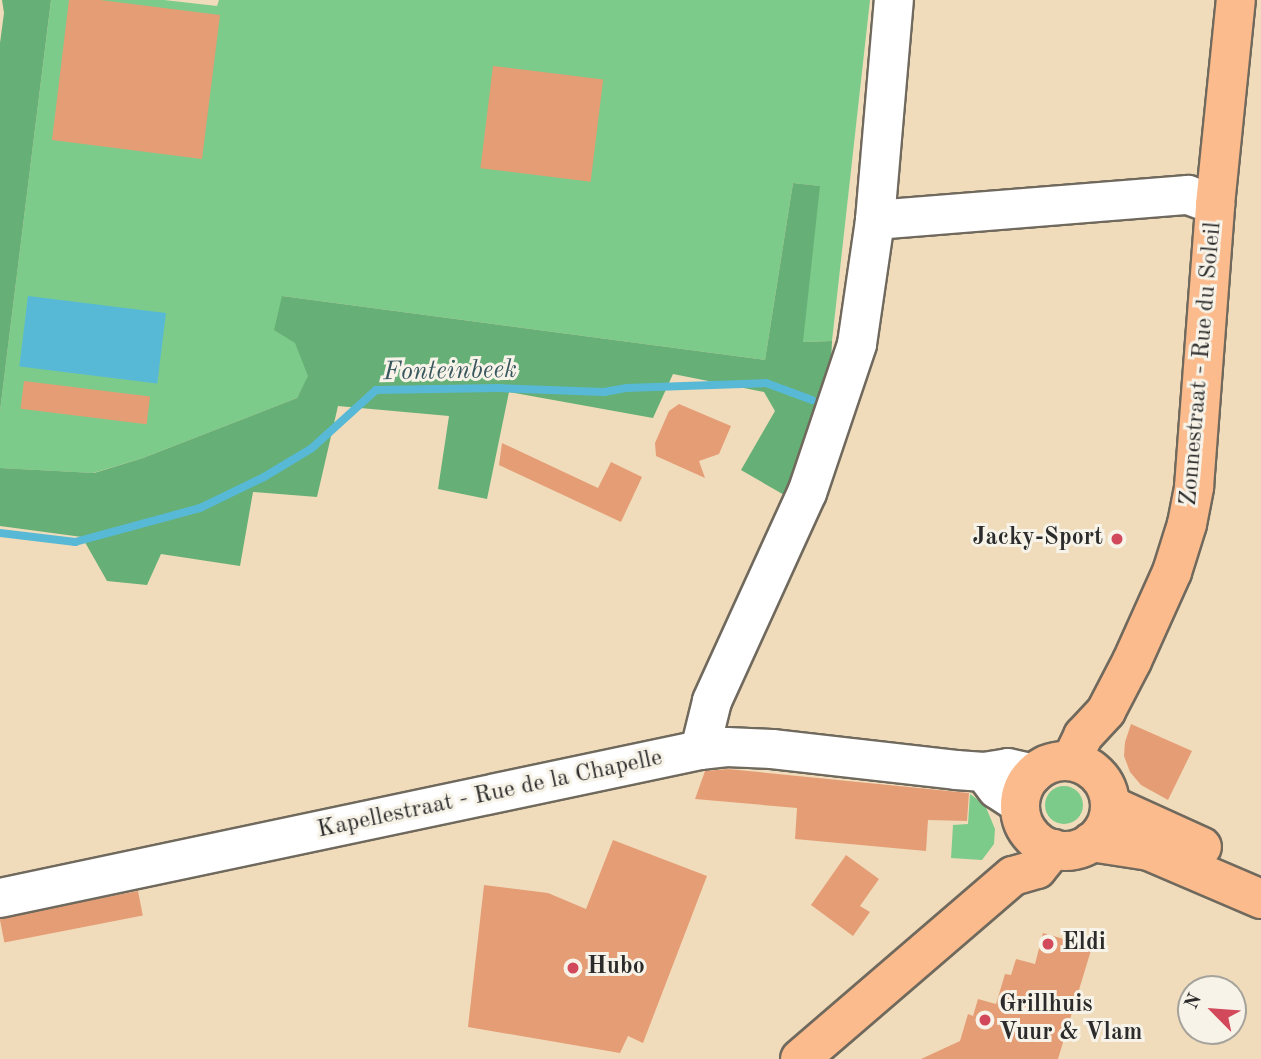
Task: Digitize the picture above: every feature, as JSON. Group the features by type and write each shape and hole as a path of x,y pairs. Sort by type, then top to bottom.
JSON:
{"main road":[{"name":"Zonnestraat - Rue du Soleil","path":"1091,842 1108,820 1093,780 1107,748 1106,711 1166,584 1187,524 1194,487 1215,205 1236,0"},
{"path":"800,1059 1013,876 1037,869 1034,815 1057,761 1261,874"},
{"path":"1034,815 1073,850 1091,842 1149,851 1261,900"}],"street":[{"path":"700,750 712,701 807,493 857,344 875,220 894,0"},
{"path":"875,220 1188,195 1215,205"},
{"name":"Kapellestraat - Rue de la Chapelle","path":"0,898 700,750 727,747 772,749 984,772 1008,768 1034,815"}],"green space":[{"path":"2,0 51,0 0,411 0,43 4,13"},
{"path":"51,0 164,0 217,6 219,0 870,0 832,341 802,342 819,186 793,183 765,360 282,296 309,376 297,398 143,458 93,473 0,468 0,411"},
{"path":"793,183 820,186 803,342 832,341 830,387 786,496 741,470 775,411 764,392 673,374 653,418 509,392 487,499 438,489 449,416 338,406 317,497 253,492 240,566 161,554 147,585 107,581 82,537 0,526 0,468 94,473 143,458 297,398 308,376 295,343 274,330 282,296 765,360"},
{"path":"1064,786 1077,792 1083,805 1077,818 1064,824 1051,818 1045,805 1051,792"},
{"path":"970,794 985,805 995,829 994,844 982,860 951,858 953,825 968,824"}],"water":[{"path":"28,296 166,313 157,383 19,366"}],"building":[{"path":"69,0 100,0 220,15 202,159 52,140"},
{"path":"493,66 603,80 591,182 480,168"},
{"path":"24,381 150,396 147,424 21,409"},
{"path":"679,404 731,426 719,454 699,461 705,478 656,456 655,443 669,411"},
{"path":"502,443 598,488 611,462 642,477 621,522 499,465"},
{"path":"1131,724 1192,751 1168,800 1141,785 1130,772 1124,756"},
{"path":"728,769 969,793 967,821 928,820 926,851 795,839 797,808 695,799 705,771"},
{"name":"Hubo","path":"613,840 707,876 643,1043 628,1036 620,1053 468,1027 484,885 548,893 586,909"},
{"path":"846,855 879,879 860,906 870,912 853,936 811,905"},
{"path":"138,891 143,916 4,942 0,918"},
{"path":"1043,933 1092,947 1058,1059 921,1059 960,1041 968,1014 973,1016 978,999 996,1004 1005,974 1011,975 1016,959 1035,964"}],"waterway":[{"name":"Fonteinbeek","path":"0,533 75,542 200,508 264,477 312,448 376,390 498,388 604,392 626,388 766,383 812,400"}],"place":[{"name":"Jacky-Sport","path":"1117,539"},
{"name":"Eldi","path":"1048,944"},
{"name":"Hubo","path":"573,968"},
{"name":"Grillhuis Vuur & Vlam","path":"985,1020"}]}
